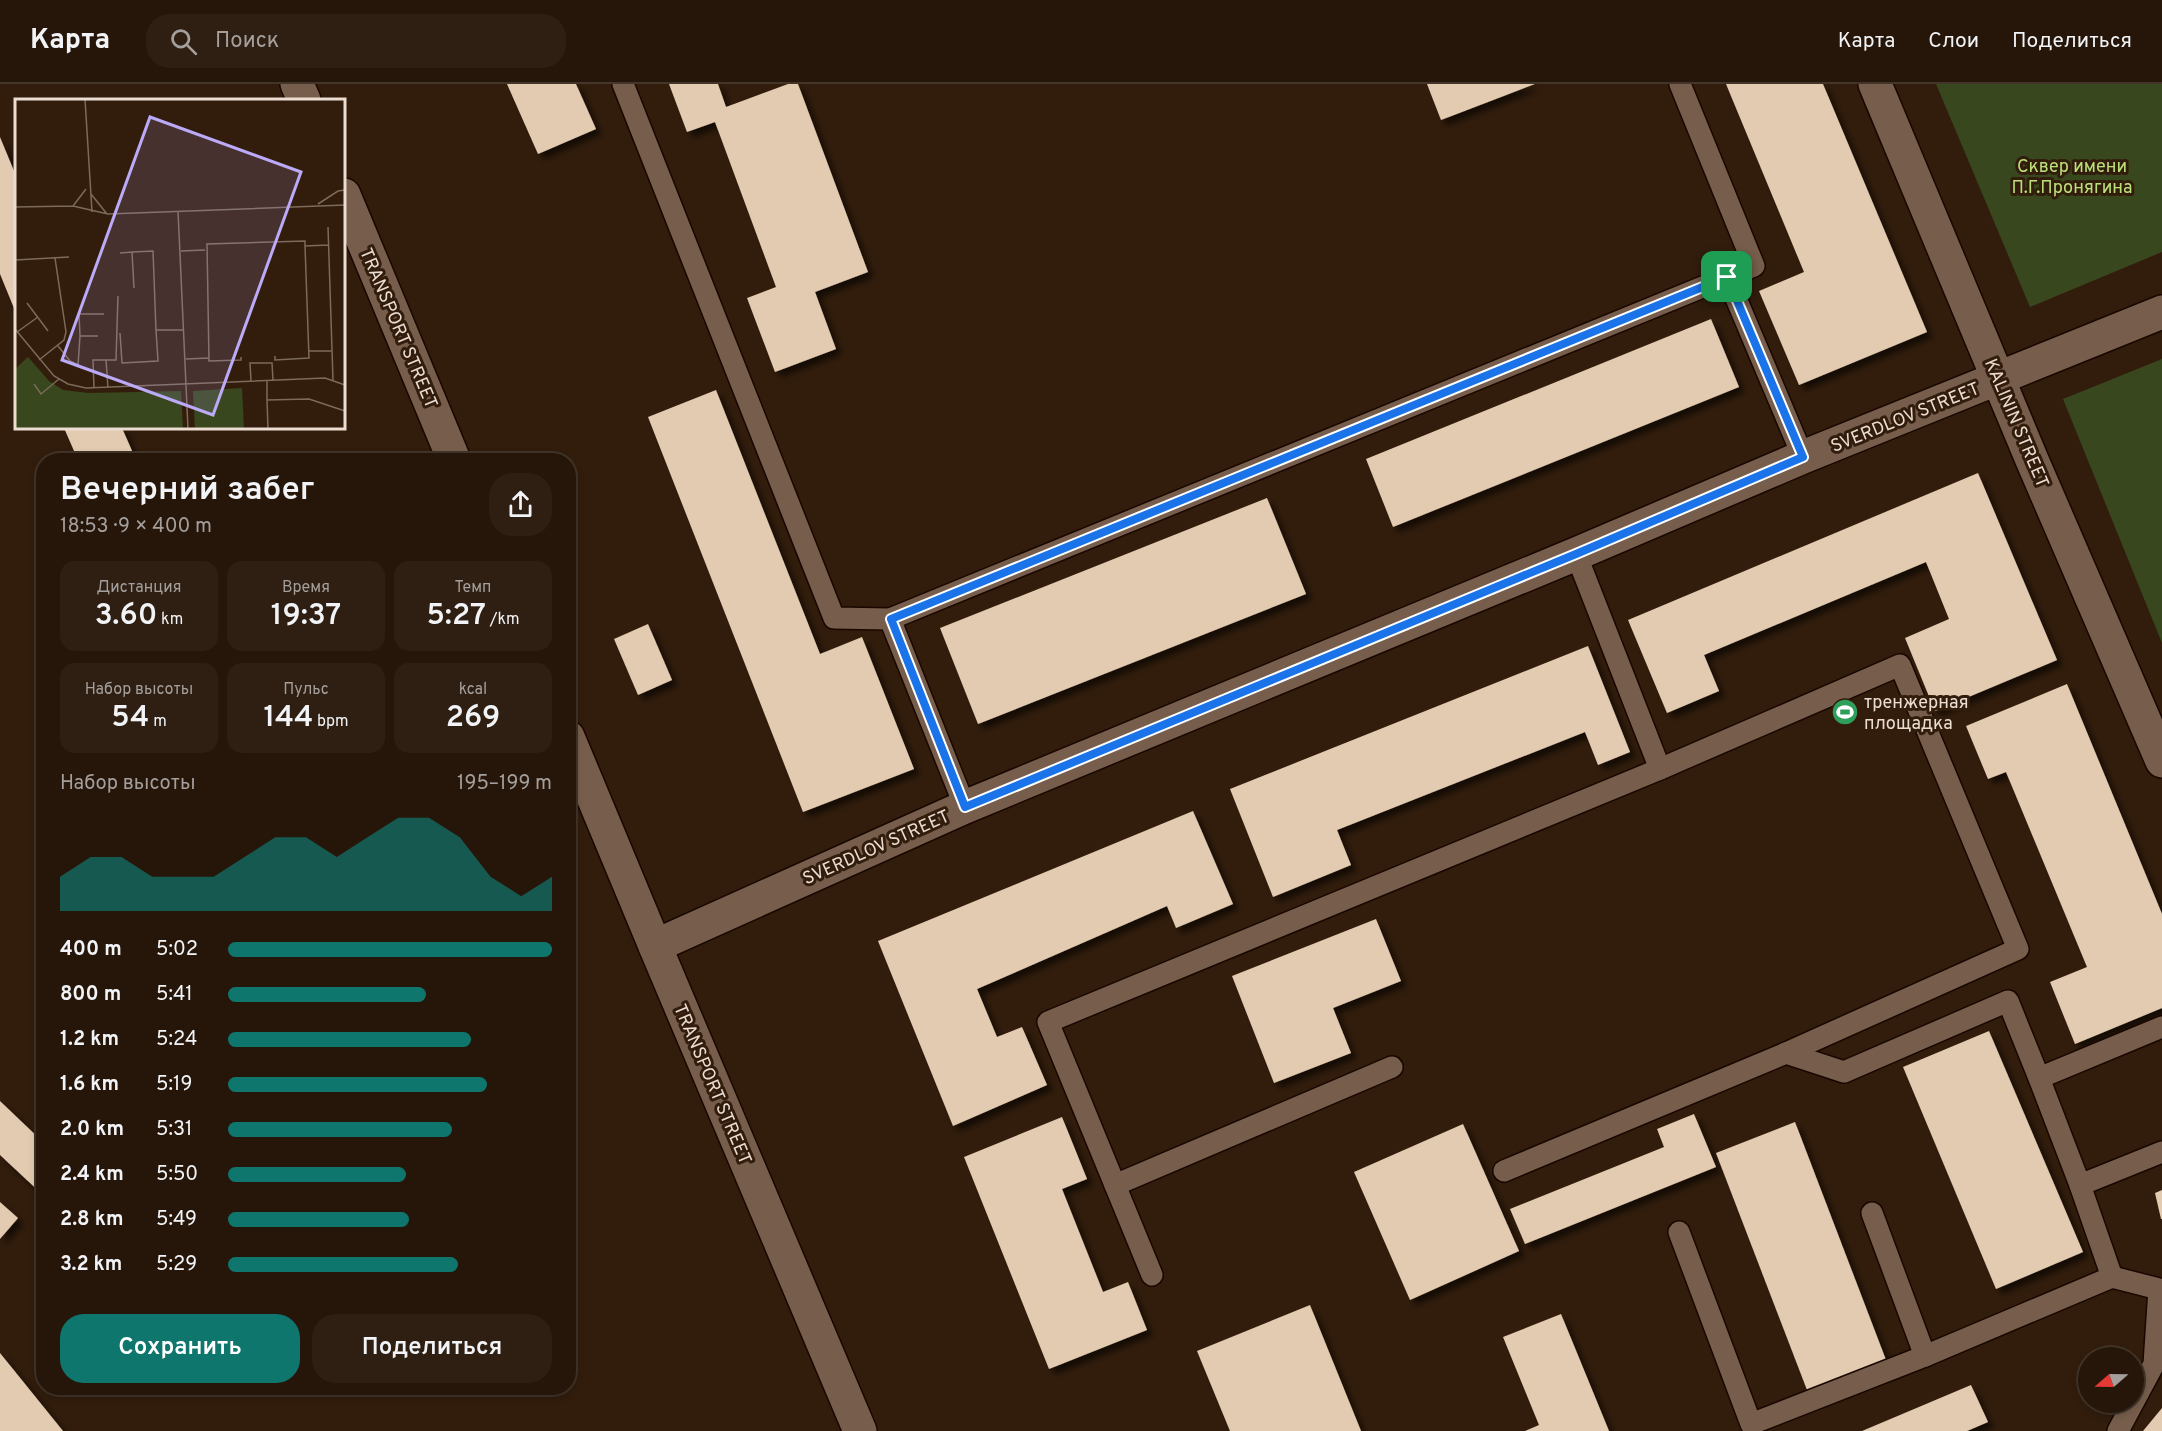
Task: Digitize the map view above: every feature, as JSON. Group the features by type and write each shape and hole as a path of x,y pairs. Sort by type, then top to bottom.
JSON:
{"street":[{"path":"297,84 304,99"},
{"name":"KALININ STREET","path":"1875,84 1998,380 2162,761"},
{"name":"TRANSPORT STREET","path":"345,197 451,453"},
{"name":"SVERDLOV STREET","path":"655,946 965,807 1576,554 1803,457 2162,312"},
{"name":"TRANSPORT STREET","path":"576,755 860,1431"}],"lane":[{"path":"622,84 834,618 891,619 1754,267 1680,84"},
{"path":"1727,277 1803,457"},
{"path":"1576,554 1660,769"},
{"path":"891,619 965,807"},
{"path":"1152,1275 1047,1022 1660,769 1900,665 2018,949 1785,1053 1504,1171"},
{"path":"1785,1053 1844,1072 2008,1001 2080,1185 2112,1276"},
{"path":"2039,1078 2162,1027"},
{"path":"1115,1185 1392,1067"},
{"path":"2080,1185 2162,1152"},
{"path":"1872,1213 1926,1356"},
{"path":"1679,1232 1751,1424 1926,1356 2112,1276 2159,1288 2154,1364 2118,1431"}],"green space":[{"name":"Сквер имени П.Г.Пронягина","path":"1936,84 2162,84 2162,252 2030,307"},
{"path":"2162,359 2162,643 2063,399"}],"building":[{"path":"507,84 576,84 596,129 538,154"},
{"path":"669,84 718,84 726,107 788,84 798,84 868,272 815,292 836,349 775,372 747,298 776,287 715,122 687,132"},
{"path":"1427,84 1535,84 1441,120"},
{"path":"1726,84 1823,84 1927,332 1799,385 1759,291 1804,272"},
{"path":"0,137 15,174 15,311 0,274"},
{"path":"1711,319 1739,387 1393,527 1366,459"},
{"path":"716,390 820,654 862,637 914,769 803,812 648,417"},
{"path":"64,429 122,429 133,453 75,453"},
{"path":"1978,473 2057,660 1935,711 1905,638 1949,619 1926,562 1704,655 1719,691 1667,713 1628,620"},
{"path":"1267,498 1306,594 978,724 940,628"},
{"path":"648,624 672,680 638,695 614,639"},
{"path":"1588,646 1630,752 1598,765 1585,732 1337,830 1351,865 1273,897 1230,789"},
{"path":"2067,684 2162,914 2162,1008 2075,1044 2050,982 2087,967 2006,772 1988,779 1966,726"},
{"path":"1193,811 1233,904 1176,928 1167,906 977,989 997,1037 1022,1027 1047,1085 953,1126 878,941"},
{"path":"1376,919 1401,981 1333,1008 1351,1053 1274,1083 1232,976"},
{"path":"1989,1031 2083,1252 1996,1289 1903,1067"},
{"path":"0,1101 36,1135 36,1189 0,1155"},
{"path":"1694,1114 1716,1167 1525,1244 1510,1209 1664,1147 1657,1129"},
{"path":"1062,1117 1087,1179 1062,1189 1103,1292 1128,1282 1147,1330 1049,1369 964,1157"},
{"path":"1795,1122 1886,1360 1807,1390 1716,1153"},
{"path":"1463,1124 1519,1251 1410,1300 1354,1172"},
{"path":"2162,1190 2162,1219 2161,1219 2155,1193"},
{"path":"0,1202 18,1218 0,1239"},
{"path":"1310,1305 1361,1431 1230,1431 1197,1351"},
{"path":"1561,1314 1609,1431 1525,1431 1539,1425 1503,1337"},
{"path":"0,1353 63,1431 0,1431"},
{"path":"1971,1385 1988,1422 1967,1431 1862,1431"},
{"path":"2162,1408 2162,1431 2143,1431"}],"place":[{"name":"тренжерная площадка","path":"1845,712"}],"route":[{"path":"1727,277 1803,457 1576,554 965,807 891,619 1727,277"}]}
